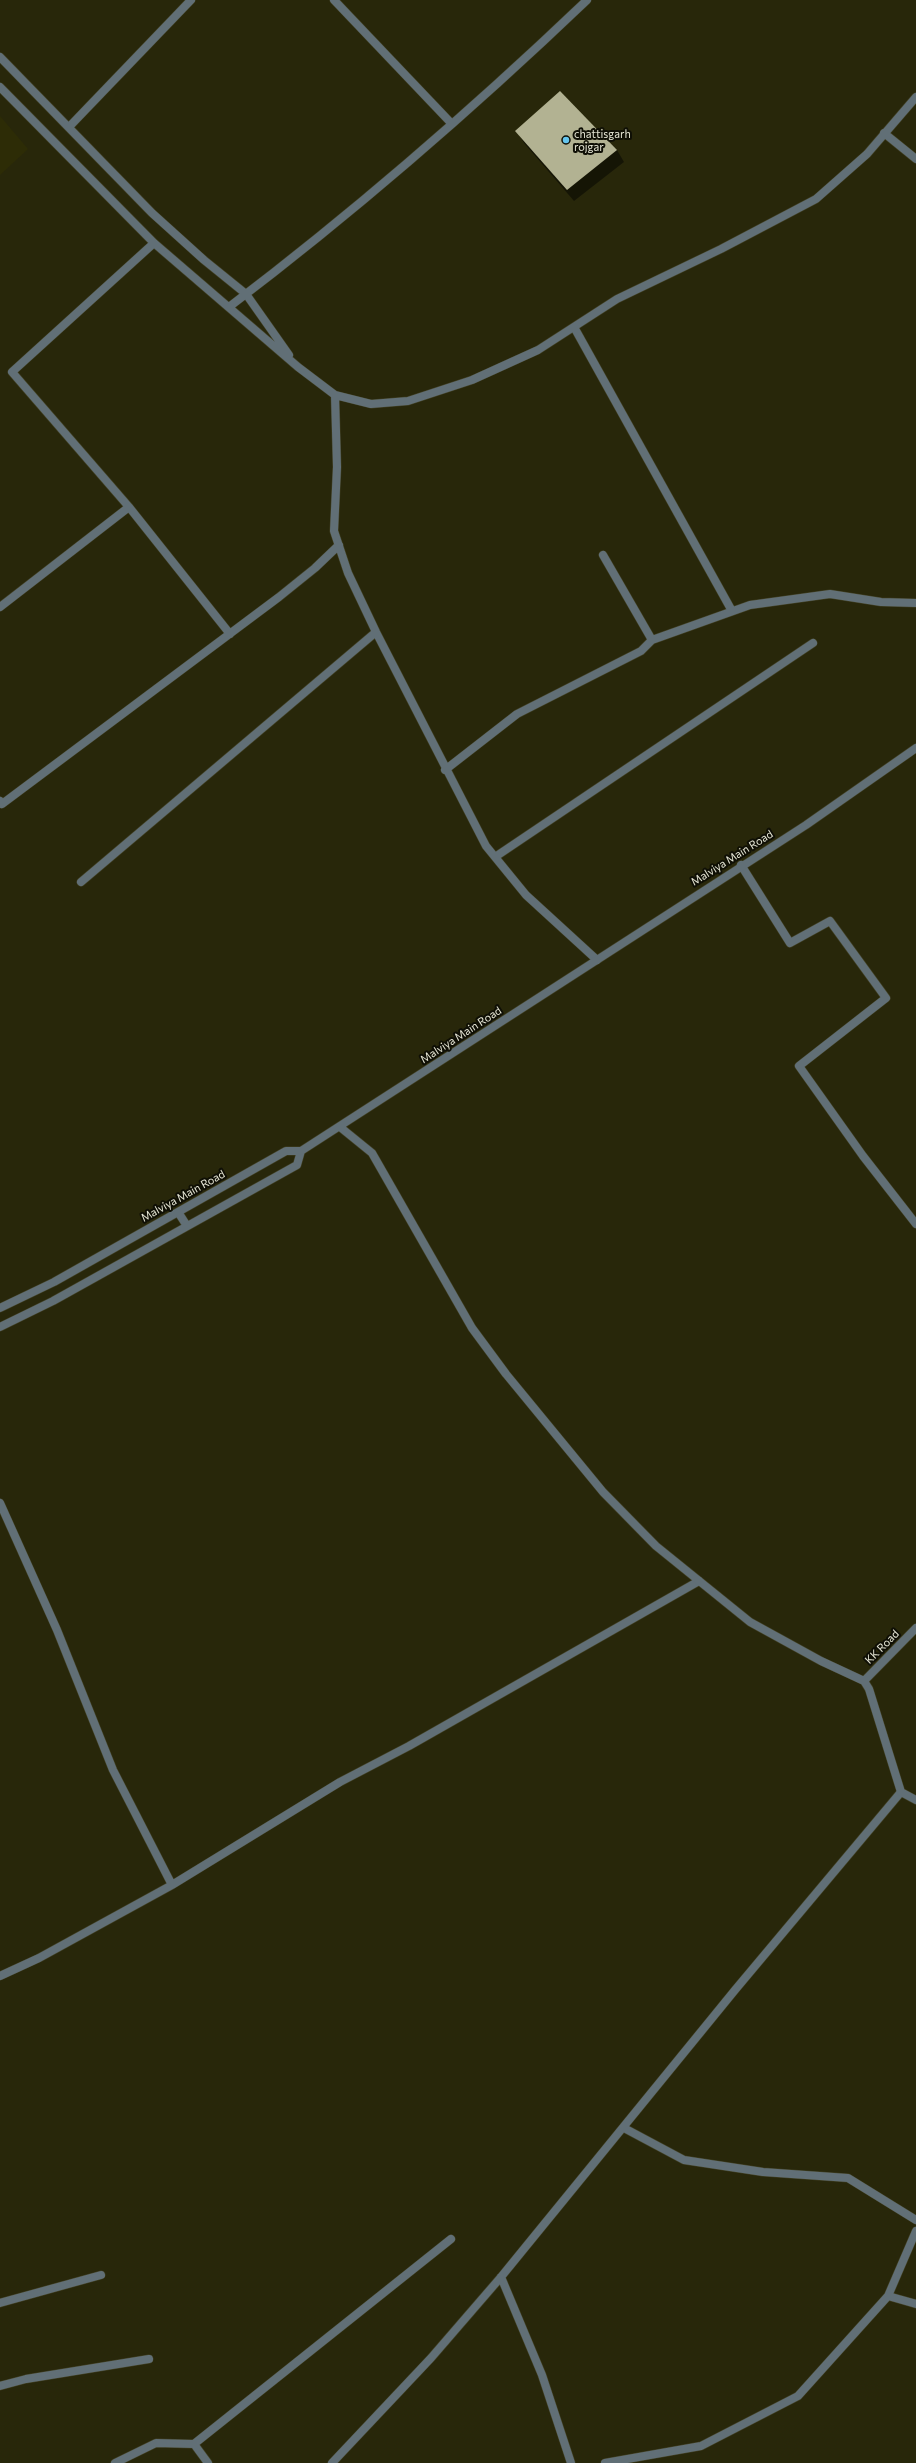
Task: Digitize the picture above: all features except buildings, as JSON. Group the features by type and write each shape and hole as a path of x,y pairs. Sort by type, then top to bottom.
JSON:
{"street":[{"path":"69,127 192,0"},
{"path":"334,0 452,124"},
{"path":"229,307 452,124 526,58 587,0"},
{"path":"0,57 152,213 204,260 246,294 298,367"},
{"path":"0,88 154,243 298,367 335,395 371,404 408,401 472,380 538,350 617,299 721,249 816,199 867,154 916,97"},
{"path":"884,133 916,159"},
{"path":"154,243 12,372 129,507 230,634"},
{"path":"574,327 732,611"},
{"path":"335,395 337,467 334,531 348,572 376,632 445,770 486,846 526,895 597,960"},
{"path":"0,607 129,507"},
{"path":"0,801 2,804 230,634 315,568 339,545"},
{"path":"603,555 652,640"},
{"path":"445,770 517,714 641,651 652,640 732,611 750,605 830,594 881,602 916,603"},
{"path":"81,882 376,632"},
{"path":"495,857 813,643"},
{"name":"Malviya Main Road","path":"0,1308 54,1282 286,1151 301,1152 741,865 806,825 916,748"},
{"path":"741,865 790,943 830,921 886,998 799,1066 863,1156 916,1224"},
{"path":"340,1127 372,1153 472,1328 506,1374 603,1492 656,1546 750,1622 821,1661 864,1681 869,1689 901,1792 916,1800"},
{"path":"0,1327 53,1301 296,1165 301,1152"},
{"path":"178,1212 187,1226"},
{"path":"0,1503 57,1630 113,1770 172,1885"},
{"path":"0,1976 39,1958 172,1885 340,1782 409,1746 699,1581"},
{"name":"KK Road","path":"864,1681 916,1628"},
{"path":"332,2463 431,2358 501,2277 735,1990 901,1792"},
{"path":"624,2128 684,2160 763,2172 848,2178 916,2220"},
{"path":"604,2463 701,2446 798,2396 888,2296 916,2230"},
{"path":"115,2463 156,2443 194,2444 451,2239"},
{"path":"0,2303 101,2274"},
{"path":"501,2277 542,2375 571,2463"},
{"path":"888,2296 916,2304"},
{"path":"0,2386 26,2379 149,2359"},
{"path":"194,2444 208,2463"}],"shaded area":[{"path":"0,116 28,149 0,175"}],"place":[{"name":"chattisgarh rojgar","path":"566,140"}]}
